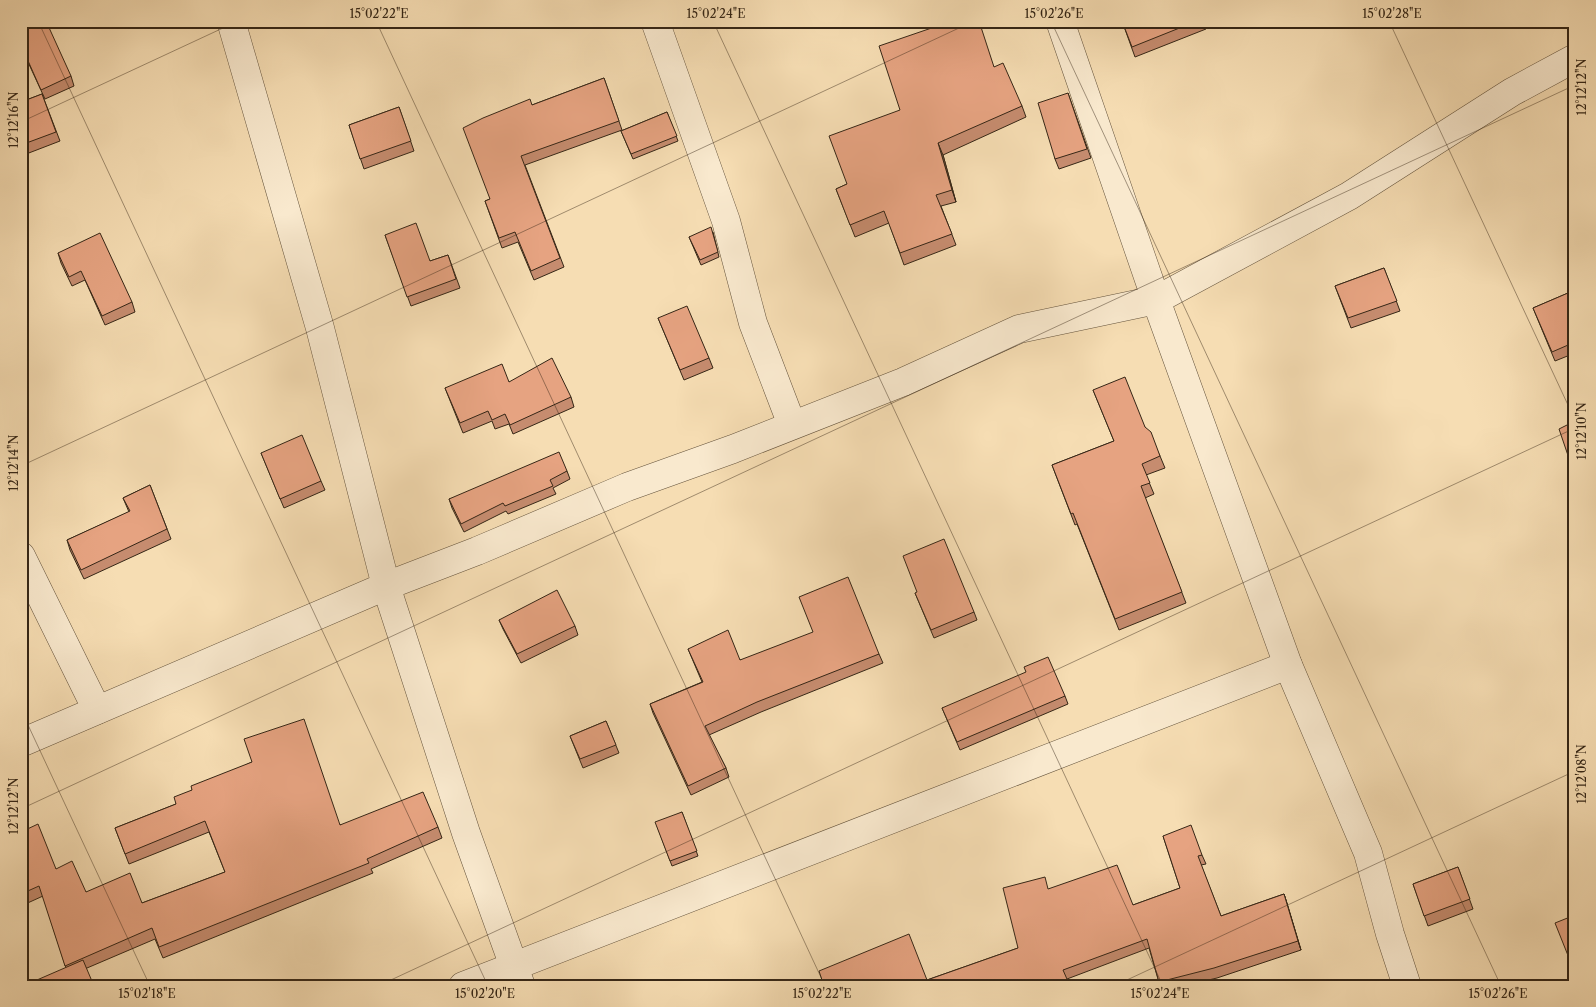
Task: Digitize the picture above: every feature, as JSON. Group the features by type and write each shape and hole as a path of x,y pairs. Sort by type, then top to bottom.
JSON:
{"street":[{"path":"231,21 320,328 386,586 466,834 517,976"},
{"path":"655,21 726,221 753,324 792,425"},
{"path":"1060,21 1156,300 1288,665 1368,853 1390,934 1407,986"},
{"path":"21,743 386,586 477,551 627,487 733,449 903,382 1019,328 1156,300 1349,196 1512,92 1575,58"},
{"path":"21,556 97,710"},
{"path":"463,986 517,976 1288,665"}],"building":[{"path":"21,21 46,21 71,76 41,90 21,45"},
{"path":"952,21 979,21 994,67 1003,63 1022,106 938,143 952,190 936,195 952,234 900,253 884,211 850,225 836,189 847,184 829,136 900,110 879,46"},
{"path":"1122,21 1197,21 1132,47"},
{"path":"604,78 619,121 521,156 560,258 531,271 515,232 499,238 485,201 490,199 463,128 530,99 532,105"},
{"path":"1068,93 1087,149 1055,159 1038,103"},
{"path":"42,94 56,132 21,145 21,102"},
{"path":"399,107 411,141 360,159 349,125"},
{"path":"667,112 677,136 631,154 621,131"},
{"path":"416,223 430,261 448,255 456,279 407,297 385,235"},
{"path":"711,227 718,252 700,260 689,237"},
{"path":"100,233 132,302 102,316 81,271 69,277 58,253"},
{"path":"1384,268 1397,301 1348,318 1335,286"},
{"path":"1575,290 1575,342 1552,352 1533,308"},
{"path":"687,306 709,358 680,370 658,318"},
{"path":"552,358 571,397 510,425 505,414 492,420 488,411 460,423 445,388 502,364 509,382"},
{"path":"1125,377 1145,427 1151,432 1160,456 1142,464 1150,483 1141,486 1182,592 1115,619 1052,465 1114,441 1093,390"},
{"path":"1575,421 1575,476 1559,429"},
{"path":"302,435 321,481 280,499 261,453"},
{"path":"559,452 567,471 550,480 553,486 505,506 503,503 461,524 449,499"},
{"path":"150,485 167,529 81,570 67,540 130,511 123,498"},
{"path":"944,539 974,612 931,630 915,593 917,592 903,556"},
{"path":"848,577 879,654 757,702 705,726 726,768 688,786 650,704 703,682 688,649 728,630 740,660 813,632 799,597"},
{"path":"557,590 575,626 517,654 499,620"},
{"path":"1048,657 1065,696 957,742 942,708 1026,672 1024,667"},
{"path":"304,719 340,825 423,792 438,827 367,859 369,863 159,947 152,928 65,966 39,886 21,894 21,832 38,824 56,869 72,861 86,892 130,873 142,903 225,872 205,821 125,854 115,828 176,804 174,797 192,790 191,786 252,762 244,739"},
{"path":"606,721 616,745 580,759 570,736"},
{"path":"682,812 697,851 670,861 655,822"},
{"path":"1191,825 1202,855 1198,856 1221,916 1284,894 1298,941 1214,968 1159,982 1147,939 1063,970 1070,986 924,986 922,982 912,986 824,986 819,971 909,934 927,980 1018,948 1003,888 1045,877 1048,889 1117,865 1133,905 1180,888 1163,836"},
{"path":"1458,867 1470,899 1424,916 1413,884"},
{"path":"1575,915 1575,973 1555,923"},
{"path":"83,960 94,986 31,986 30,983"}]}
